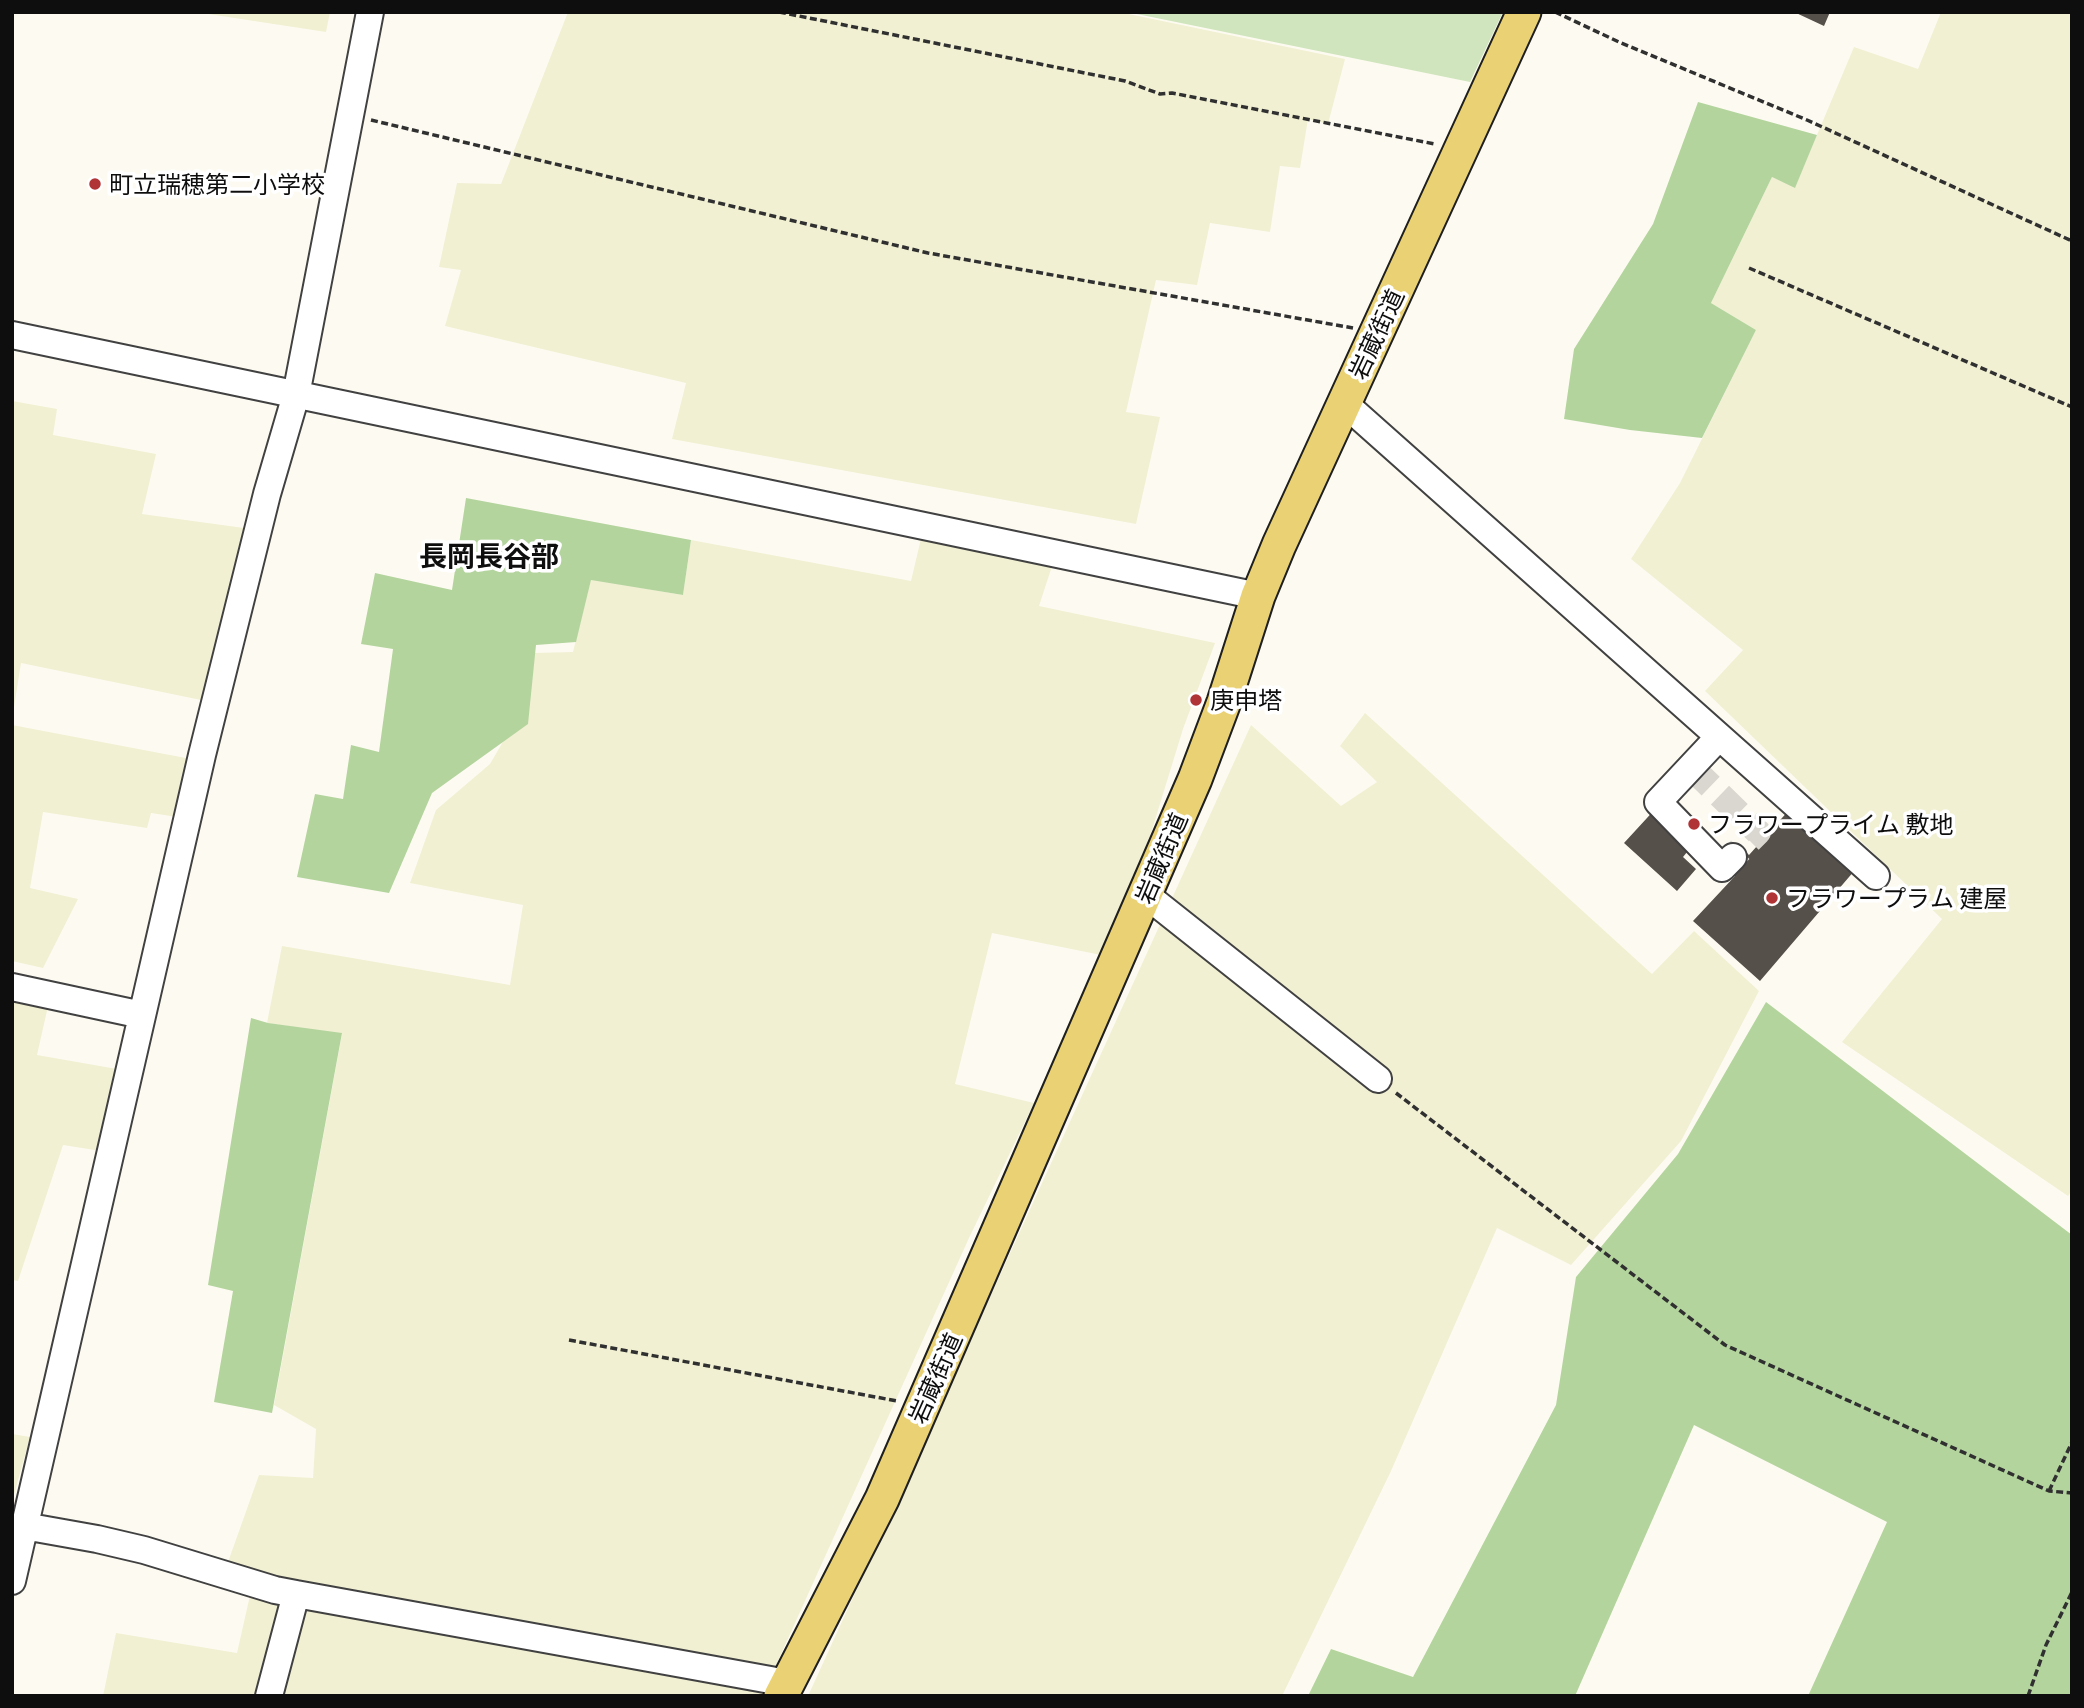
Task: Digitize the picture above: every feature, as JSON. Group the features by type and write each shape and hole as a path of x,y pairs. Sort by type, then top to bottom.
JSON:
{"main road":[{"name":"岩蔵街道","path":"784,1689 882,1499 1146,895 1211,738 1258,596 1524,12"}],"street":[{"path":"12,1581 142,1015 267,494 296,395 370,12"},
{"path":"12,335 1258,596"},
{"path":"1344,403 1875,876"},
{"path":"1719,737 1658,802 1722,868 1733,857"},
{"path":"1146,895 1378,1079"},
{"path":"12,987 142,1015"},
{"path":"24,1525 144,1550 275,1591 784,1689"},
{"path":"269,1696 296,1594"}],"path":[{"path":"779,12 1125,81 1160,94 1172,93 1461,149"},
{"path":"1555,12 1619,42 1807,120 2072,241"},
{"path":"349,114 928,253 1377,332"},
{"path":"1749,268 2072,407"},
{"path":"1378,1079 1725,1345 2049,1491 2072,1493"},
{"path":"569,1340 923,1406"},
{"path":"2049,1491 2072,1442"},
{"path":"2028,1696 2046,1645 2072,1592"}],"green space":[{"path":"195,12 330,12 326,32"},
{"path":"568,12 1119,12 1345,59 1328,124 1308,119 1300,168 1280,166 1270,232 1210,223 1197,285 1156,280 1126,412 1160,417 1136,524 672,439 686,383 445,326 461,270 439,267 457,183 501,184"},
{"path":"1127,12 1503,12 1470,82"},
{"path":"1941,12 2072,12 2072,1190 2068,1196 1842,1042 1942,919 1705,691 1743,650 1631,559 1680,483 1756,330 1711,303 1772,177 1795,187 1854,47 1918,69"},
{"path":"1698,102 1817,135 1795,188 1772,177 1711,303 1756,330 1702,438 1564,419 1574,349 1653,224"},
{"path":"12,401 57,409 53,435 156,454 142,514 244,528 201,700 21,663 12,720"},
{"path":"466,498 691,540 683,595 591,580 576,642 536,645 528,724 432,793 389,893 297,877 315,794 343,799 351,745 379,752 393,649 361,644 375,573 452,590"},
{"path":"923,530 1055,557 1039,606 1215,643 1183,729 1151,833 1101,955 992,933 955,1084 1034,1103 969,1238 762,1696 103,1696 116,1633 237,1653 253,1582 223,1576 259,1475 313,1478 316,1429 274,1405 342,1034 267,1023 282,946 510,985 523,905 410,883 436,810 490,764 522,709 533,653 573,652 591,579 683,595 691,540 911,581"},
{"path":"1365,713 1652,974 1694,931 1759,991 1681,1141 1571,1265 1497,1228 1391,1471 1282,1696 808,1696 1251,725 1341,806 1377,782 1340,746"},
{"path":"12,725 191,759 177,817 151,813 147,828 43,812 30,888 78,899 43,968 12,961"},
{"path":"12,986 51,993 37,1055 117,1069 101,1151 63,1145 18,1281 12,1280"},
{"path":"1766,1002 2072,1235 2072,1696 1808,1696 1887,1522 1694,1425 1575,1696 1308,1696 1331,1649 1413,1677 1556,1405 1576,1277 1678,1154"},
{"path":"251,1018 268,1023 342,1033 272,1413 214,1402 233,1291 208,1285"},
{"path":"12,1434 30,1437 12,1502"}],"building":[{"path":"1794,12 1830,12 1824,26"},
{"path":"1658,806 1696,841 1683,857 1696,869 1677,891 1624,843"},
{"name":"フラワープラム 建屋","path":"1790,809 1855,870 1760,981 1693,921 1735,876 1721,859 1737,843 1749,855"}],"tunnel":[{"path":"1692,768 1758,832 1733,857"}],"place":[{"name":"町立瑞穂第二小学校","path":"95,184"},
{"name":"庚申塔","path":"1196,700"},
{"name":"フラワープライム 敷地","path":"1694,824"},
{"name":"フラワープラム 建屋","path":"1772,898"}],"district":[{"name":"長岡長谷部","path":"489,555"}]}
